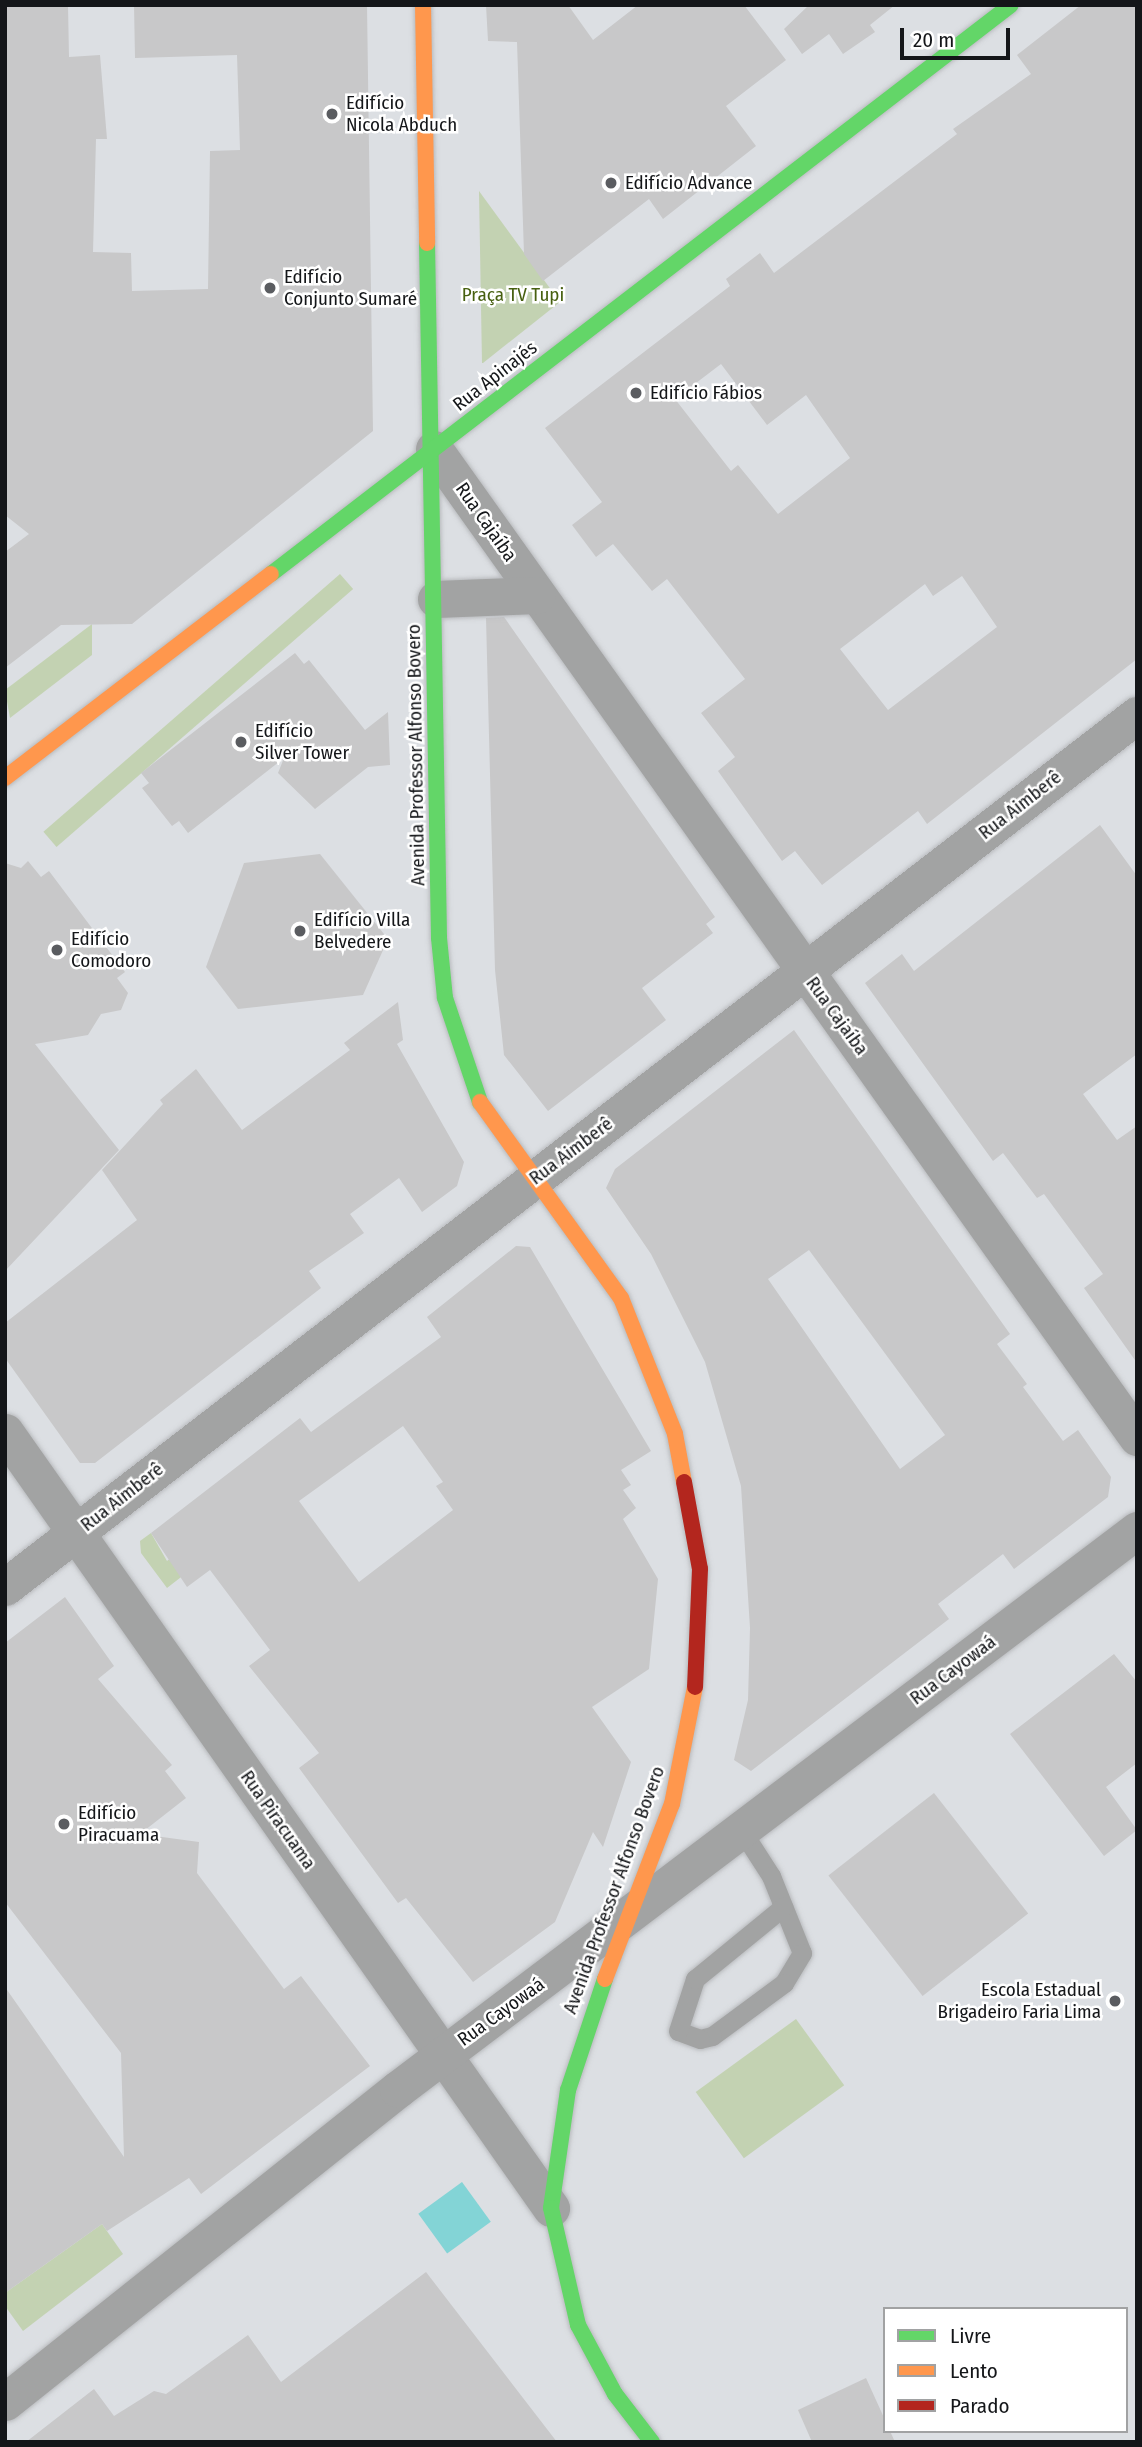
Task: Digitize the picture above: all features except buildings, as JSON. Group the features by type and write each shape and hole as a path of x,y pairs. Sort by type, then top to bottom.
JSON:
{"main road":[{"name":"Avenida Professor Alfonso Bovero","path":"423,5 445,998 473,1093 621,1298 675,1433 692,1502 700,1569 694,1718 671,1804 568,2090 551,2208 578,2325 615,2394 652,2442"},
{"name":"Rua Apinajés","path":"5,778 1011,5"}],"street":[{"name":"Rua Cajaíba","path":"434,449 1137,1437"},
{"path":"436,599 537,595"},
{"name":"Rua Aimberê","path":"5,1587 1137,715"},
{"name":"Rua Piracuama","path":"5,1432 551,2208"},
{"name":"Rua Cayowaá","path":"5,2402 442,2056 628,1919 1137,1530"}],"lane":[{"path":"742,1831 783,1907 802,1953 784,1983 712,2036 700,2039 678,2032 695,1979 783,1907"}],"green space":[{"name":"Praça TV Tupi","path":"479,191 560,302 483,363 482,363"},
{"path":"340,574 353,589 57,847 43,832"},
{"path":"92,624 92,655 10,718 5,690"},
{"path":"151,1533 167,1561 172,1557 185,1574 167,1588 141,1553 140,1541"},
{"path":"796,2019 844,2085 744,2158 696,2092"},
{"path":"102,2224 123,2254 23,2331 5,2306 5,2293"}],"water":[{"path":"462,2182 491,2222 447,2253 418,2214"}],"traffic: fast":[{"path":"271,574 1011,5"},
{"path":"427,243 439,938 445,998 480,1102"},
{"path":"605,1979 568,2090 551,2208 578,2325 615,2394 652,2442"}],"traffic: slow":[{"path":"423,5 427,243"},
{"path":"5,778 271,574"},
{"path":"480,1102 621,1298 675,1434 684,1482"},
{"path":"605,1979 672,1804 695,1687"}],"traffic: jam":[{"path":"684,1482 700,1569 695,1687"}],"place":[{"name":"Edifício Nicola Abduch","path":"332,114"},
{"name":"Edifício Advance","path":"611,183"},
{"name":"Edifício Conjunto Sumaré","path":"270,288"},
{"name":"Edifício Fábios","path":"636,393"},
{"name":"Edifício Silver Tower","path":"241,742"},
{"name":"Edifício Villa Belvedere","path":"300,931"},
{"name":"Edifício Comodoro","path":"57,950"},
{"name":"Edifício Piracuama","path":"64,1824"},
{"name":"Escola Estadual Brigadeiro Faria Lima","path":"1115,2001"}]}
